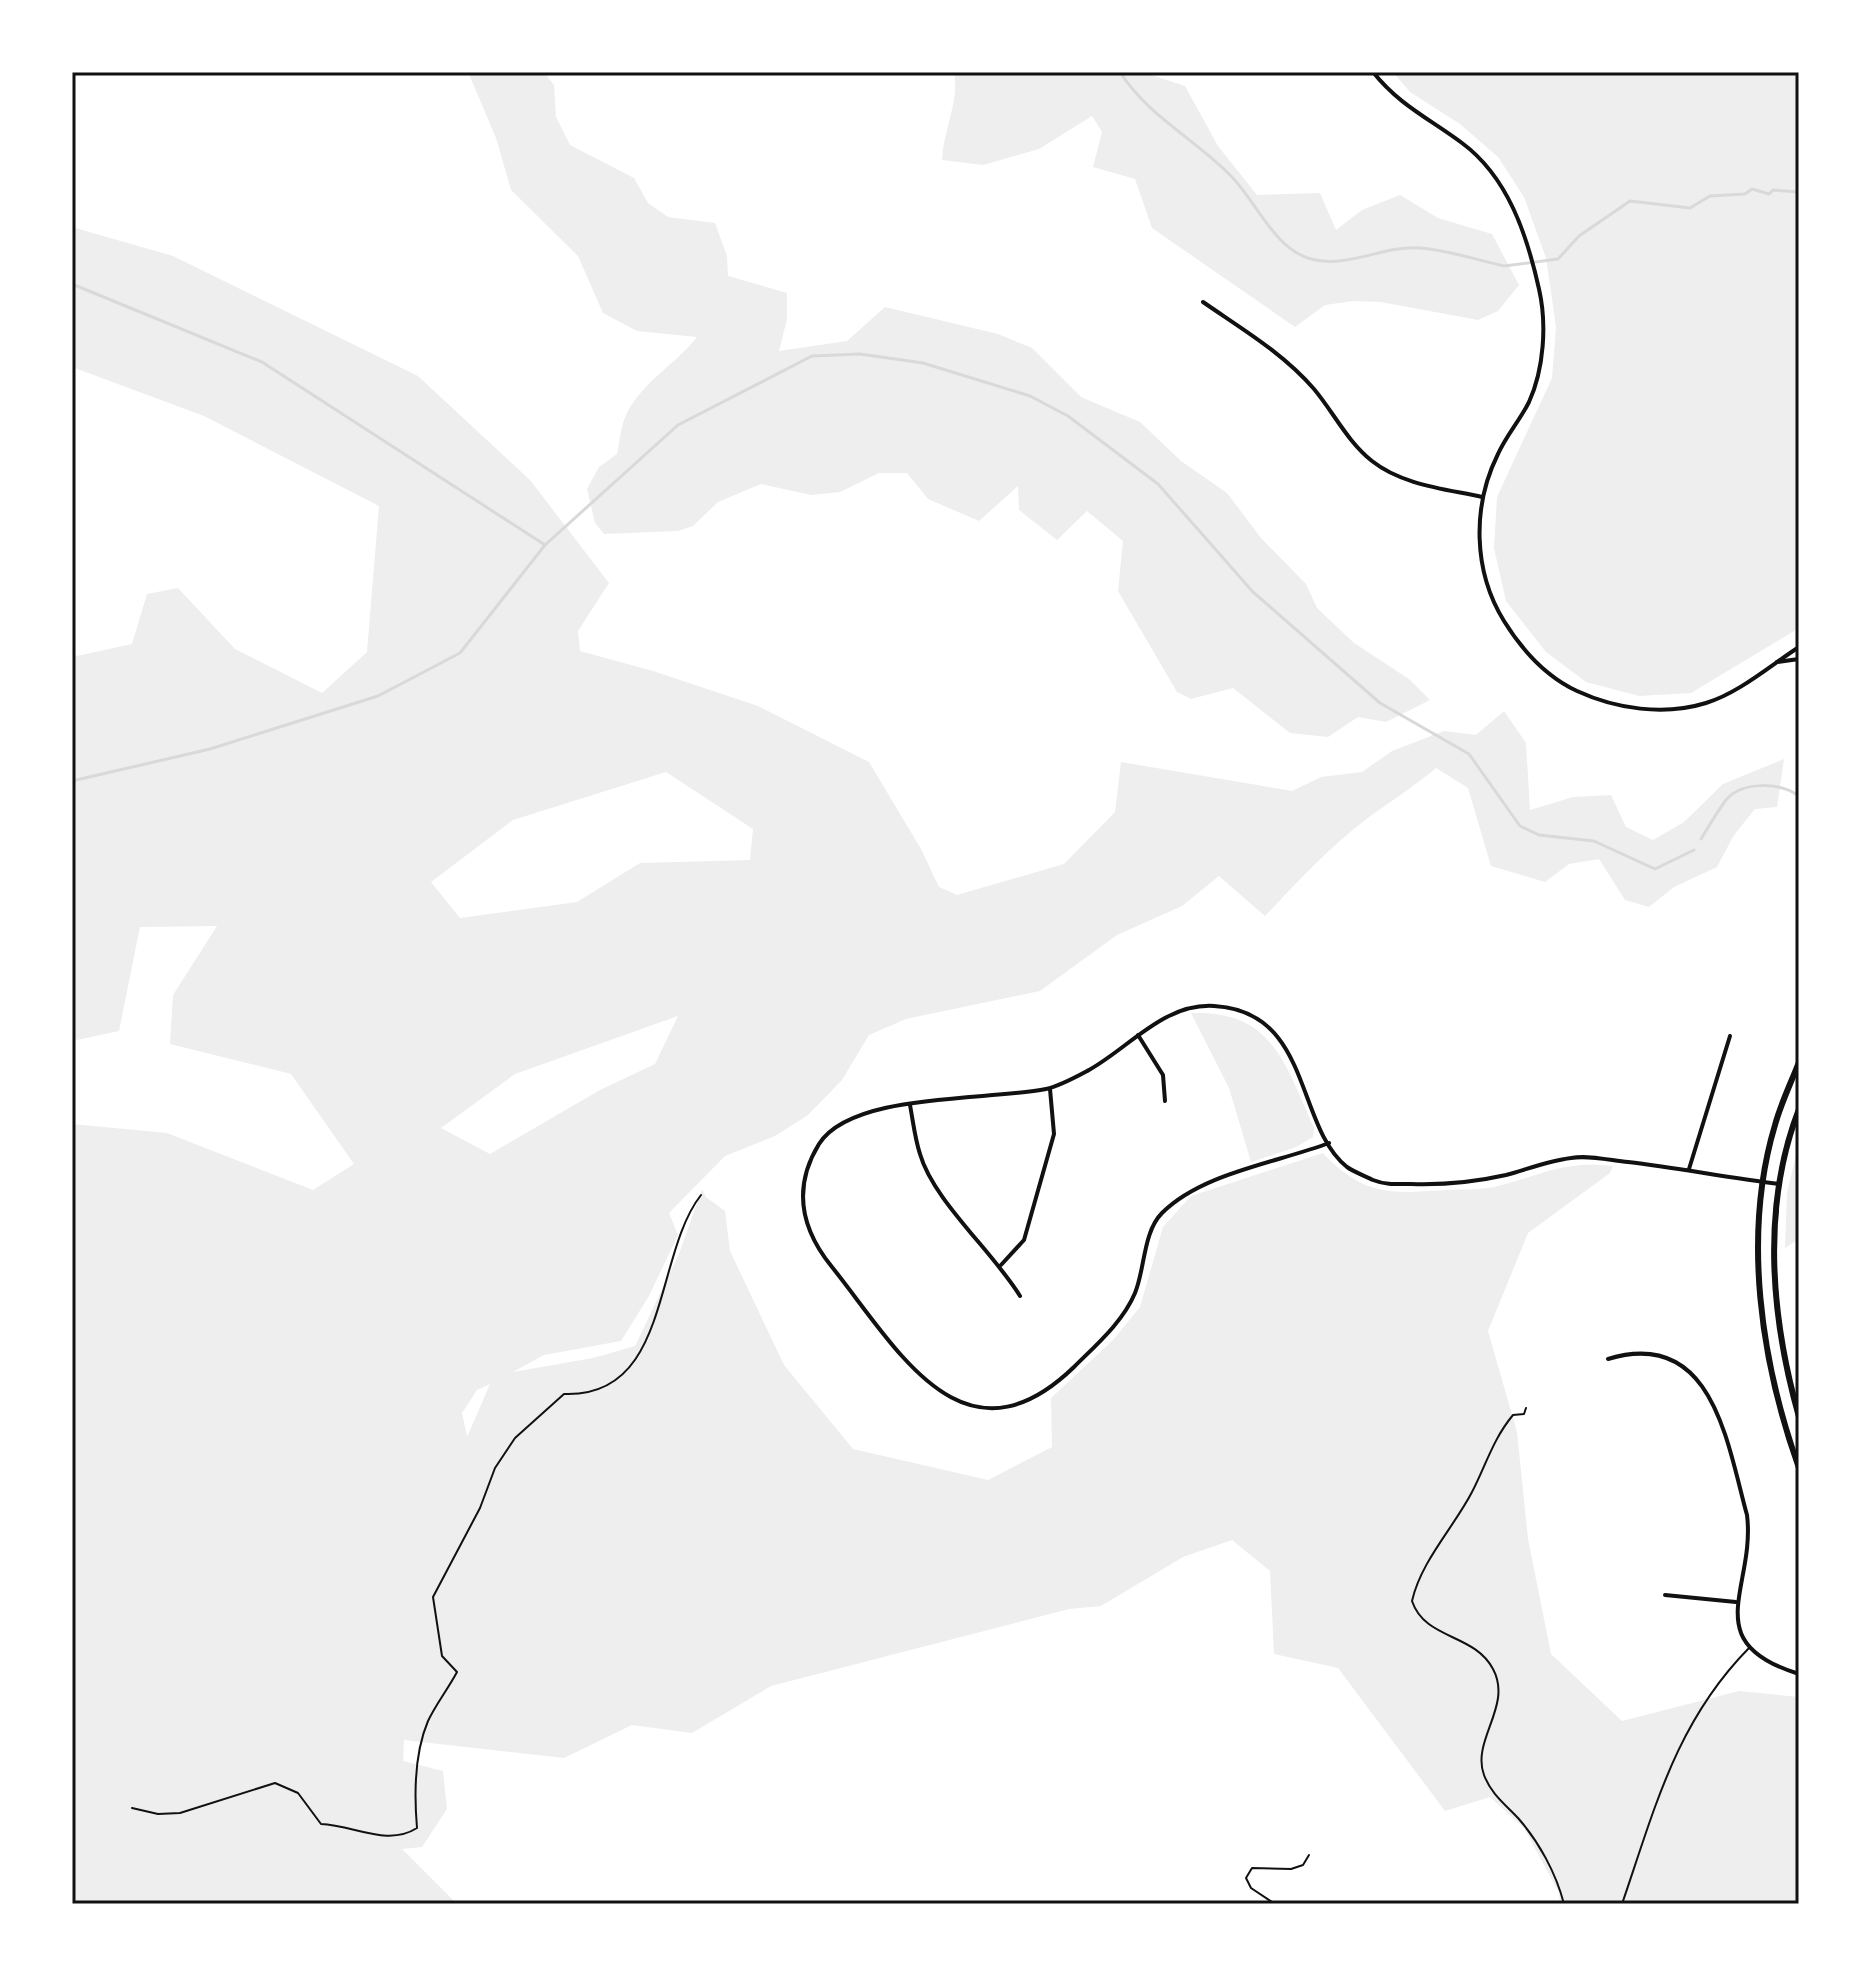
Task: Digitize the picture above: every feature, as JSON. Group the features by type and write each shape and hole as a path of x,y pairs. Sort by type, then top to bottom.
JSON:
{"main road":[{"path":"1799,1062 1775,1125 1763,1182 1760,1279 1763,1325 1783,1418 1799,1468"},
{"path":"1799,1109 1780,1184 1774,1232 1775,1285 1787,1368 1799,1417"}],"street":[{"path":"1373,72 1399,102 1463,144 1485,164 1510,200 1539,291 1542,330 1538,375 1529,402 1499,451 1482,497 1479,544 1486,583 1497,610 1516,641 1562,684 1622,706 1674,709 1708,703 1799,647"},
{"path":"1203,302 1280,355 1315,390 1347,436 1372,462 1398,476 1482,497"},
{"path":"1775,662 1799,659"},
{"path":"1329,1143 1194,1187 1158,1216 1135,1295 1087,1354 1035,1400 1003,1407 973,1407 938,1392 913,1368 813,1243 803,1216 802,1184 812,1156 826,1133 860,1113 1050,1089 1093,1067 1165,1017 1193,1006 1220,1006 1250,1015 1279,1039 1292,1059 1329,1143 1346,1166 1380,1183 1432,1185 1473,1181 1579,1156 1780,1184"},
{"path":"1138,1035 1163,1075 1165,1101"},
{"path":"1689,1169 1730,1036"},
{"path":"1001,1265 1024,1240 1054,1134 1050,1089"},
{"path":"910,1105 920,1157 944,1198 1001,1265 1020,1296"},
{"path":"1608,1359 1627,1353 1665,1359 1695,1377 1713,1399 1747,1515 1746,1572 1736,1602 1735,1618 1749,1648 1766,1661 1799,1674"},
{"path":"1665,1595 1736,1602"}],"lane":[{"path":"1622,1904 1677,1751 1710,1690 1749,1648"},
{"path":"1275,1904 1251,1888 1246,1878 1252,1868 1291,1869 1303,1865 1309,1855"}],"path":[{"path":"132,1808 158,1814 180,1813 275,1783 298,1793 321,1824 368,1835 406,1835 417,1828 414,1796 420,1748 429,1720 457,1672 442,1656 433,1597 480,1508 495,1468 515,1438 564,1394 585,1395 629,1372 653,1325 688,1212 701,1195"},
{"path":"1526,1408 1524,1414 1513,1415 1489,1449 1471,1494 1423,1574 1412,1601 1421,1621 1476,1650 1492,1667 1499,1702 1485,1745 1483,1771 1491,1788 1544,1855 1564,1904"}],"shaded area":[{"path":"468,72 544,72 554,85 556,117 570,145 634,178 648,203 668,217 715,223 727,256 728,276 787,293 787,319 779,351 847,341 885,307 998,334 1032,348 1081,397 1140,422 1181,461 1227,493 1261,538 1306,584 1317,608 1354,643 1409,679 1430,700 1386,722 1358,717 1328,737 1290,733 1233,688 1191,699 1177,692 1118,591 1123,541 1087,511 1057,540 1019,510 1018,486 979,521 928,499 907,473 879,473 840,492 811,495 761,484 718,502 693,526 678,531 604,534 595,523 587,489 599,467 617,454 624,421 635,400 697,337 637,331 603,313 578,256 511,190 496,138"},
{"path":"954,72 1142,72 1185,86 1218,146 1257,195 1320,193 1336,230 1362,210 1400,195 1438,218 1492,234 1519,285 1498,311 1478,320 1381,302 1353,301 1325,305 1295,327 1152,228 1135,179 1093,167 1102,132 1092,116 1039,149 983,165 942,160 955,93"},
{"path":"1393,72 1799,72 1799,628 1691,693 1639,696 1586,682 1546,652 1506,601 1494,548 1497,497 1552,378 1556,327 1546,258 1524,197 1498,157 1460,124 1410,92"},
{"path":"72,227 173,256 418,376 530,480 609,583 578,631 580,651 653,671 758,706 869,762 921,849 939,887 957,895 1064,864 1115,812 1121,762 1292,791 1321,777 1362,772 1392,751 1444,731 1476,735 1504,711 1526,743 1530,810 1573,797 1611,795 1626,827 1653,840 1684,822 1723,784 1784,759 1777,807 1755,809 1734,835 1717,867 1674,887 1649,907 1625,900 1599,859 1569,864 1545,882 1491,866 1468,788 1436,768 1352,831 1265,916 1219,876 1182,906 1117,935 1040,991 906,1019 869,1035 842,1080 808,1115 775,1136 725,1156 669,1213 678,1235 649,1296 621,1341 544,1355 513,1372 593,1358 635,1346 679,1254 702,1189 706,1197 725,1211 730,1251 784,1365 853,1449 988,1480 1052,1447 1051,1398 1113,1340 1140,1307 1163,1227 1191,1196 1323,1153 1365,1185 1409,1192 1488,1188 1565,1167 1613,1166 1610,1173 1528,1233 1488,1331 1517,1432 1528,1539 1551,1654 1622,1721 1739,1691 1799,1697 1799,1898 1795,1904 1560,1904 1559,1893 1524,1828 1490,1797 1445,1811 1338,1668 1274,1654 1270,1571 1232,1540 1183,1557 1101,1606 1069,1609 771,1686 692,1733 632,1725 564,1758 404,1740 403,1761 443,1771 447,1809 422,1847 402,1849 457,1904 72,1904 72,1124 167,1133 313,1190 354,1164 291,1074 170,1044 173,995 217,926 140,927 119,1031 72,1041 72,657 132,644 147,594 178,588 235,649 322,693 367,652 379,506 204,416 72,367","holes":["666,772 753,829 750,860 640,863 577,902 460,918 431,882 513,820","678,1016 655,1064 600,1090 490,1154 441,1128 515,1074","490,1384 467,1436 462,1413 477,1390"]},
{"path":"1191,1013 1219,1014 1241,1021 1258,1031 1272,1045 1294,1083 1314,1128 1313,1137 1296,1147 1251,1162 1229,1088"},
{"path":"1799,1142 1799,1239 1785,1248 1787,1193"}],"waterway":[{"path":"1120,72 1144,102 1231,176 1286,245 1311,259 1338,261 1406,248 1452,253 1504,266 1558,259 1579,236 1630,201 1690,208 1710,196 1745,194 1752,189 1769,194 1773,190 1799,192"},
{"path":"72,284 262,362 545,545"},
{"path":"72,781 210,749 378,696 460,653 545,545 678,425 812,356 860,354 923,363 1030,396 1068,416 1158,484 1253,592 1380,703 1469,754 1520,826 1539,835 1594,841 1655,869 1694,850"},
{"path":"1701,839 1726,800 1741,789 1772,786 1799,796"}]}
